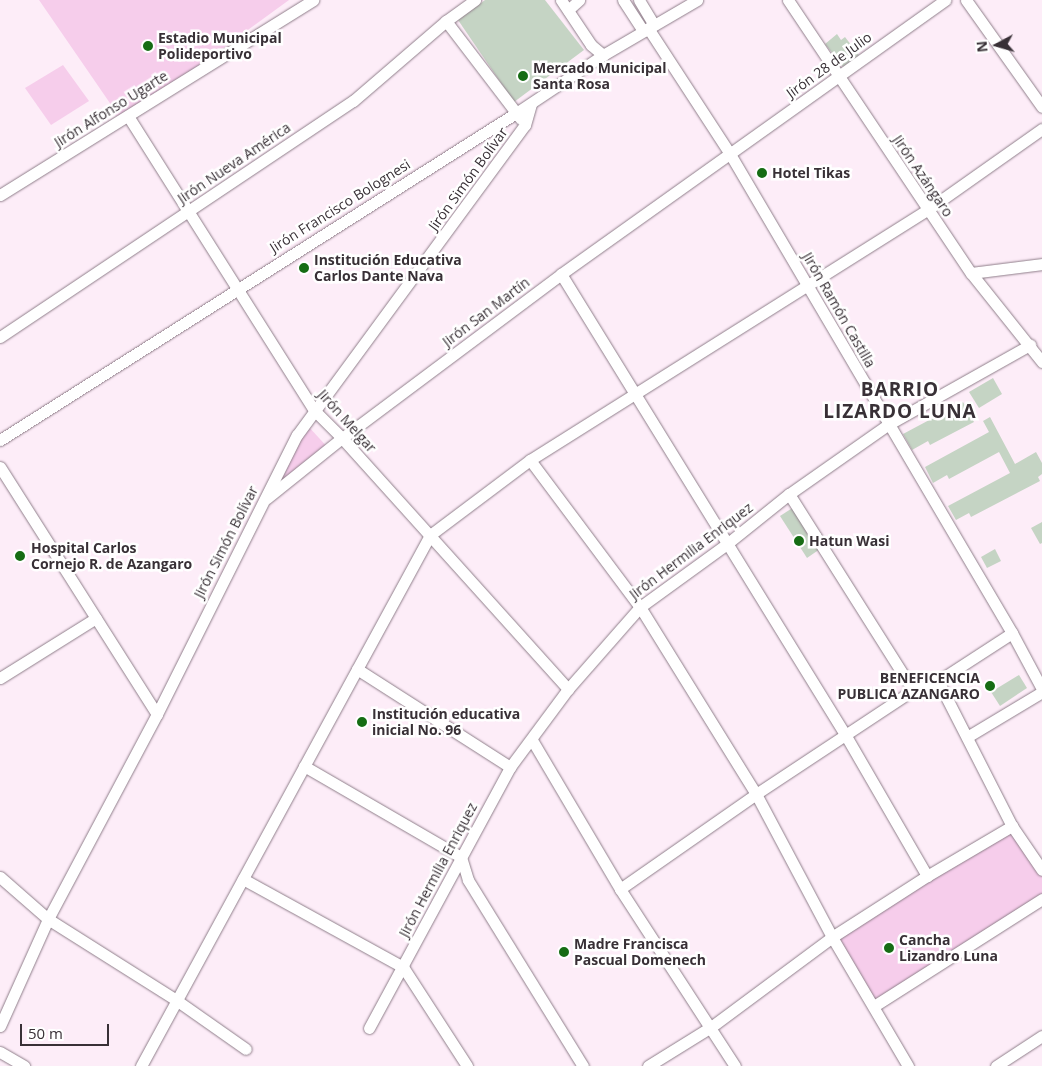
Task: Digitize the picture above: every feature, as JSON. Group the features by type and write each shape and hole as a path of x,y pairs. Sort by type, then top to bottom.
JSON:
{"street":[{"name":"Jirón Alfonso Ugarte","path":"0,195 313,0"},
{"name":"Jirón Nueva América","path":"0,337 353,101 446,22 475,0"},
{"path":"579,0 565,5 591,45 603,55"},
{"path":"623,0 648,28"},
{"path":"639,0 648,28"},
{"name":"Jirón Francisco Bolognesi","path":"0,440 531,104 603,55 697,0"},
{"name":"Jirón Azángaro","path":"788,0 971,273 1042,362"},
{"name":"Jirón 28 de Julio","path":"730,154 945,0"},
{"path":"966,0 1042,107"},
{"path":"446,22 525,125"},
{"name":"Jirón Ramón Castilla","path":"648,28 730,154 1012,633 1042,689"},
{"name":"Jirón Simón Bolívar","path":"0,1026 48,919 157,714 297,435 525,125 531,104"},
{"name":"Jirón Melgar","path":"128,116 236,290 314,410 342,438 568,689"},
{"path":"141,1066 430,535 530,460 927,210 1042,129"},
{"name":"Jirón San Martín","path":"264,500 342,438 561,274 730,154"},
{"path":"971,273 1042,264"},
{"path":"561,274 636,392 846,736 927,876"},
{"name":"Jirón Hermilia Enriquez","path":"369,1028 510,767 532,740 568,689 640,607 728,543 789,494 889,424 1030,345"},
{"path":"530,460 640,607 756,794 832,937 908,1066"},
{"path":"0,467 157,714"},
{"path":"789,494 913,690"},
{"path":"0,678 96,618"},
{"path":"620,889 756,794 913,690 938,681 1012,633"},
{"path":"357,669 510,767"},
{"path":"938,681 1012,826 1042,870"},
{"path":"967,737 1042,692"},
{"path":"532,740 620,889 735,1066"},
{"path":"304,766 461,857 468,880 583,1066"},
{"path":"648,1066 711,1027 832,937 927,876 1012,826"},
{"path":"0,877 48,919 176,1000 246,1049"},
{"path":"243,879 403,967 467,1066"},
{"path":"874,1006 1042,899"},
{"path":"996,1066 1042,1036"},
{"path":"0,1052 24,1066"}],"shaded area":[{"name":"Estadio Municipal Polideportivo","path":"39,0 289,0 204,62 121,115 115,116 116,108 114,109"},
{"path":"63,65 89,101 51,125 25,88"},
{"path":"308,426 330,450 270,494"},
{"path":"1012,826 1042,875 1042,899 876,1001 832,937"}],"building":[{"name":"Mercado Municipal Santa Rosa","path":"485,0 545,0 584,50 514,102 458,20"},
{"path":"837,34 841,40 845,37 859,55 843,67 825,44"},
{"path":"993,378 1002,394 979,408 969,392"},
{"path":"963,402 974,422 930,445 928,441 912,450 903,434"},
{"path":"990,417 1015,464 1036,452 1042,463 1042,474 1038,477 1040,481 971,517 969,513 956,520 948,506 1010,473 999,452 949,479 947,475 933,483 925,467 989,432 983,421"},
{"path":"794,507 820,549 807,558 780,516"},
{"path":"1042,522 1042,543 1040,544 1031,528"},
{"path":"995,549 1001,561 987,568 981,557"},
{"path":"1019,675 1027,688 1000,706 991,692"}],"place":[{"name":"Estadio Municipal Polideportivo","path":"148,46"},
{"name":"Mercado Municipal Santa Rosa","path":"523,76"},
{"name":"Hotel Tikas","path":"762,173"},
{"name":"Institución Educativa Carlos Dante Nava","path":"304,268"},
{"name":"Hatun Wasi","path":"799,541"},
{"name":"Hospital Carlos Cornejo R. de Azangaro","path":"20,556"},
{"name":"BENEFICENCIA PUBLICA AZANGARO","path":"990,686"},
{"name":"Institución educativa inicial No. 96","path":"362,722"},
{"name":"Cancha Lizandro Luna","path":"889,948"},
{"name":"Madre Francisca Pascual Domenech","path":"564,952"}],"district":[{"name":"BARRIO LIZARDO LUNA","path":"900,401"}]}
